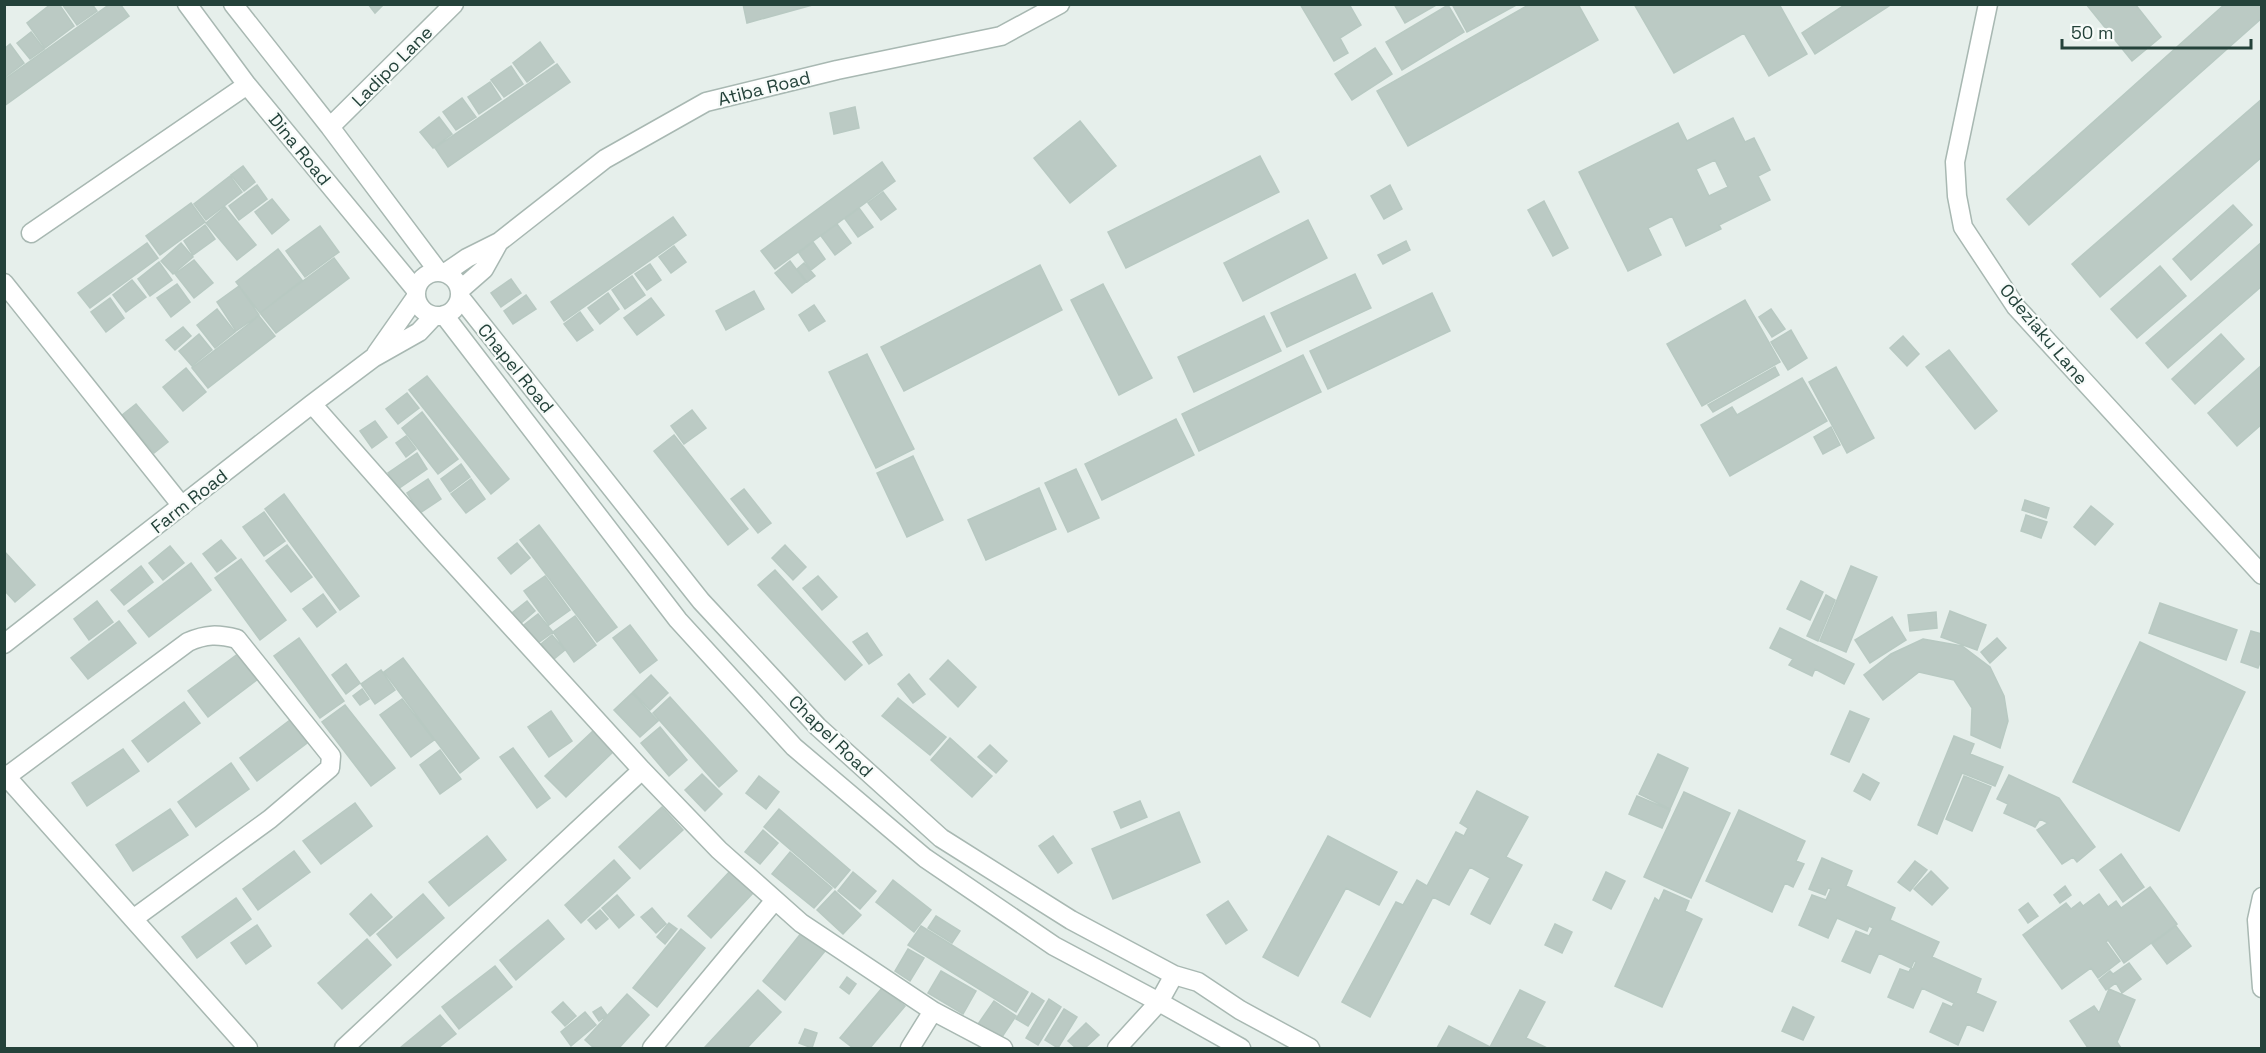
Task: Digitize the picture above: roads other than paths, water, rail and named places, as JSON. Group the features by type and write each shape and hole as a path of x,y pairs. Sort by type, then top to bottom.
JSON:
{"street":[{"name":"Dina Road","path":"187,4 247,84 416,294"},
{"name":"Dina Road","path":"233,4 441,272"},
{"name":"Ladipo Lane","path":"330,127 454,4"},
{"name":"Atiba Road","path":"441,272 499,242 604,159 706,102 837,70 1001,36 1060,4"},
{"name":"Odeziaku Lane","path":"1988,4 1955,162 1957,196 1963,227 2016,307 2262,575"},
{"path":"31,233 247,84"},
{"name":"Atiba Road","path":"460,294 484,269 499,242"},
{"path":"441,272 457,282 460,294 457,305 439,315 422,309 416,294 423,277 441,272"},
{"path":"4,283 11,306 182,506"},
{"name":"Farm Road","path":"373,358 416,294"},
{"name":"Chapel Road","path":"460,294 701,601 818,727 941,838 1071,920 1174,975 1198,982 1240,1010 1310,1048"},
{"name":"Farm Road","path":"4,644 312,404 373,358 419,332 439,315"},
{"name":"Chapel Road","path":"439,315 678,620 794,747 925,858 1054,946 1241,1048"},
{"path":"312,404 433,541 642,770 719,850 801,923 933,1011 1003,1048"},
{"path":"133,919 270,819 330,768 331,756 327,750 237,639 220,634 204,635 188,642 5,776 248,1048"},
{"path":"344,1048 642,770"},
{"path":"2262,897 2256,920 2262,988"},
{"path":"652,1048 776,900"},
{"path":"1117,1048 1159,1002 1174,975"},
{"path":"910,1048 933,1011"}]}
